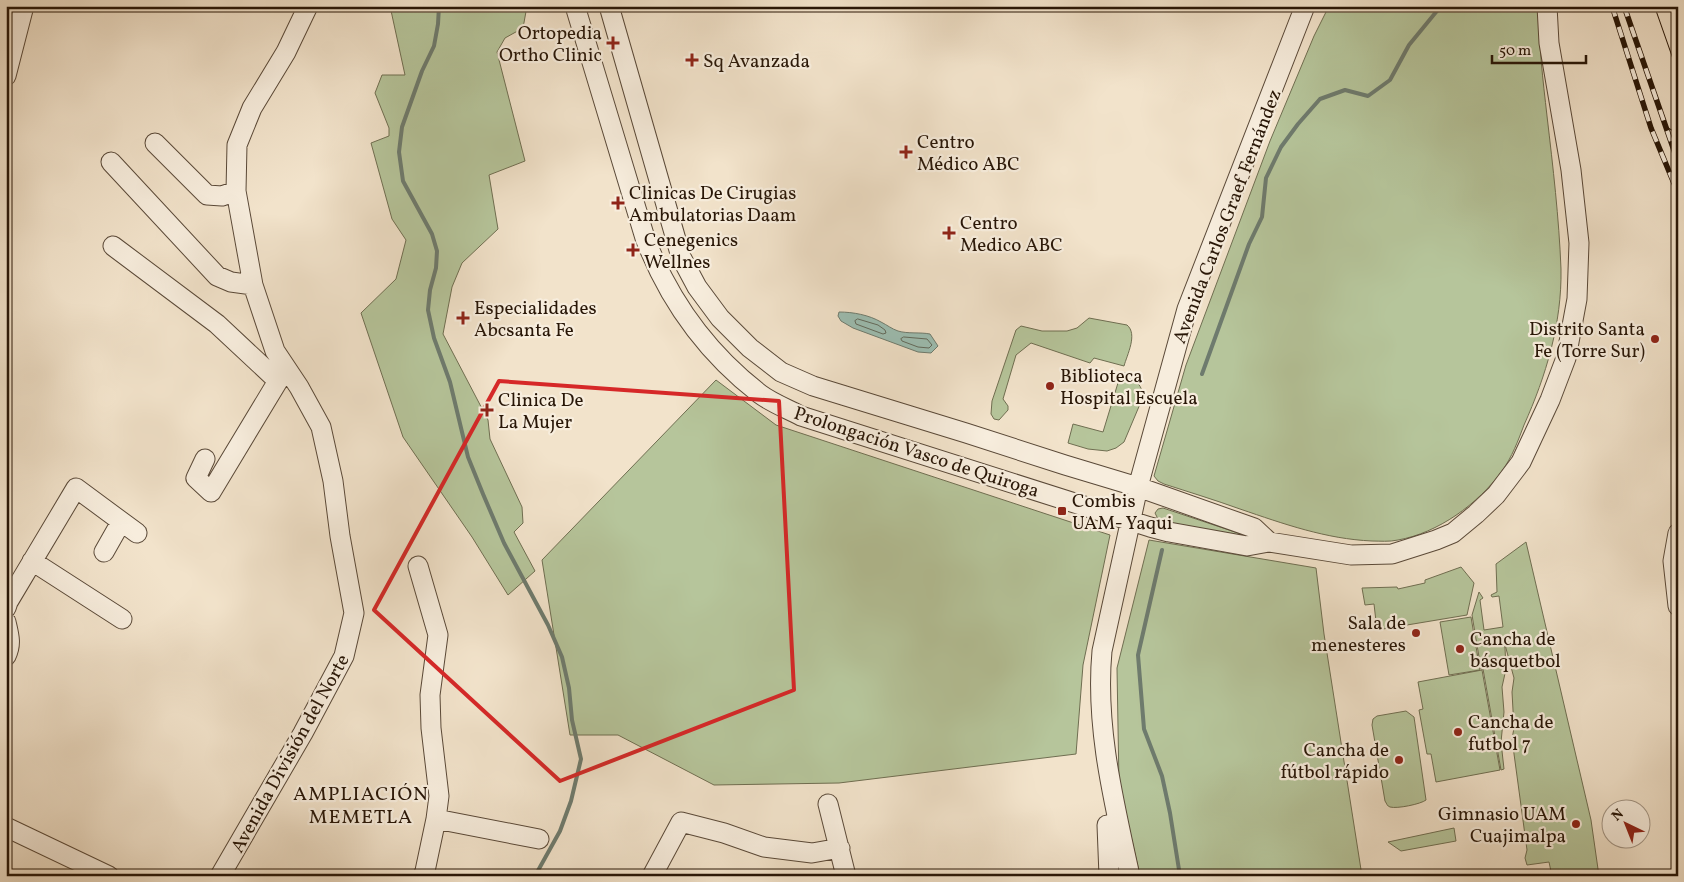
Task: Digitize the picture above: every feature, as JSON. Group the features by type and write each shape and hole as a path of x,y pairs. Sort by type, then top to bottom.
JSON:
{"highway":[{"path":"1638,6 1678,118"}],"street":[{"path":"6,76 9,49 24,6"},
{"name":"Avenida División del Norte","path":"220,876 344,656 354,613 340,536 333,481 320,427 299,387 282,374 253,284 236,191 237,145 252,108 286,52 308,6"},
{"name":"Prolongación Vasco de Quiroga","path":"575,6 644,238 656,268 673,299 700,337 732,370 762,395 801,416 1169,532 1247,546 1269,542 1351,555 1392,554 1418,546 1453,532 1476,514 1496,495 1521,462 1550,400 1566,358 1577,298 1579,242 1572,170 1549,43 1547,6"},
{"name":"Prolongación Vasco de Quiroga","path":"609,6 680,257 697,287 720,318 750,348 781,372 812,386 966,433 1065,466 1138,487 1254,528 1269,542"},
{"name":"Avenida Carlos Graef Fernández","path":"1130,876 1108,766 1101,714 1100,678 1102,651 1138,487 1187,309 1306,6"},
{"path":"155,143 207,195 222,196 236,191"},
{"path":"111,162 217,276 231,282 253,284"},
{"path":"113,246 282,374 211,492 196,478 205,458"},
{"path":"6,608 76,488 137,533"},
{"path":"104,552 122,522"},
{"path":"1678,532 1673,561 1678,606"},
{"path":"32,561 122,619"},
{"path":"418,566 438,635 430,695 431,728 439,796 429,874"},
{"path":"6,622 10,639 9,650 6,656"},
{"path":"828,804 846,876"},
{"path":"436,820 539,839"},
{"path":"652,876 681,822 724,833 764,847 812,853 840,848"},
{"path":"1107,825 1109,876"},
{"path":"6,827 109,876"}],"highlighted area":[{"path":"499,381 779,401 794,690 560,781 374,610"}],"green space":[{"path":"390,6 527,6 523,28 505,38 497,52 525,161 489,175 498,229 462,263 452,287 443,334 488,420 490,439 522,507 523,523 514,532 535,571 508,595 472,537 403,437 361,313 396,279 406,240 392,219 371,143 389,136 389,128 375,93 382,75 405,75"},
{"path":"1329,6 1540,6 1541,61 1556,192 1561,269 1561,289 1556,329 1546,368 1515,449 1506,466 1492,483 1469,505 1442,524 1428,531 1395,541 1355,540 1305,530 1164,484 1154,476 1186,365 1270,141 1314,36"},
{"path":"1089,318 1127,325 1130,329 1132,339 1124,366 1094,358 1090,363 1031,343 1016,355 1003,399 1008,406 1008,410 999,420 994,419 991,414 992,401 1016,330 1021,326 1042,331 1067,331 1077,328"},
{"path":"1121,373 1128,373 1136,381 1142,390 1143,397 1124,442 1116,448 1107,451 1088,449 1068,443 1073,424 1103,432"},
{"path":"716,380 776,425 1110,535 1083,665 1076,754 839,783 714,785 618,735 570,735 542,560"},
{"path":"1163,508 1253,538 1179,526 1158,519 1155,513 1158,509"},
{"path":"1149,540 1316,568 1324,634 1362,876 1140,876 1119,783 1117,668"},
{"path":"1526,542 1591,820 1599,876 1552,876 1549,862 1527,865 1525,858 1527,850 1512,739 1514,728 1512,692 1514,678 1504,641 1506,669 1502,687 1504,712 1501,742 1504,769 1501,770 1472,615 1479,592 1483,598 1480,600 1484,630 1503,627 1499,596 1492,597 1491,595 1497,592 1496,564"},
{"path":"1461,567 1474,583 1467,615 1377,630 1374,604 1365,605 1362,588 1397,587 1398,589 1425,583 1425,580"},
{"name":"Cancha de básquetbol","path":"1471,617 1480,670 1449,675 1440,622"},
{"name":"Cancha de futbol 7","path":"1482,670 1500,770 1436,782 1431,754 1427,754 1419,710 1423,709 1418,682"},
{"name":"Cancha de fútbol rápido","path":"1406,711 1414,717 1426,800 1409,806 1390,807 1385,801 1372,725 1373,719 1377,716"},
{"path":"1454,828 1456,841 1401,851 1388,842"}],"water":[{"path":"839,312 866,316 898,331 930,334 938,346 931,353 918,352 853,328 841,321 838,316"}],"waterway":[{"path":"439,6 434,46 422,71 402,127 399,152 403,181 432,234 437,251 436,268 430,290 428,310 434,338 450,382 468,457 504,543 548,625 562,657 569,688 572,720 581,759 571,801 560,831 535,876"},
{"path":"1202,374 1249,244 1262,217 1266,178 1281,147 1320,99 1345,90 1368,96 1390,80 1409,45 1441,6"},
{"path":"1162,550 1138,655 1144,729 1162,776 1180,876"}],"railway":[{"path":"1612,6 1651,128 1678,193"},
{"path":"1624,6 1678,162"}],"place":[{"name":"Ortopedia Ortho Clinic","path":"613,43"},
{"name":"Sq Avanzada","path":"692,60"},
{"name":"Centro Médico ABC","path":"906,152"},
{"name":"Clinicas De Cirugias Ambulatorias Daam","path":"618,203"},
{"name":"Centro Medico ABC","path":"949,233"},
{"name":"Cenegenics Wellnes","path":"633,250"},
{"name":"Especialidades Abcsanta Fe","path":"463,318"},
{"name":"Distrito Santa Fe (Torre Sur)","path":"1655,339"},
{"name":"Biblioteca Hospital Escuela","path":"1050,386"},
{"name":"Clinica De La Mujer","path":"487,410"},
{"name":"Combis UAM- Yaqui","path":"1062,511"},
{"name":"Sala de menesteres","path":"1416,633"},
{"name":"Cancha de básquetbol","path":"1460,649"},
{"name":"Cancha de futbol 7","path":"1458,732"},
{"name":"Cancha de fútbol rápido","path":"1399,760"},
{"name":"Gimnasio UAM Cuajimalpa","path":"1576,824"}],"district":[{"name":"AMPLIACIÓN MEMETLA","path":"361,804"}]}
